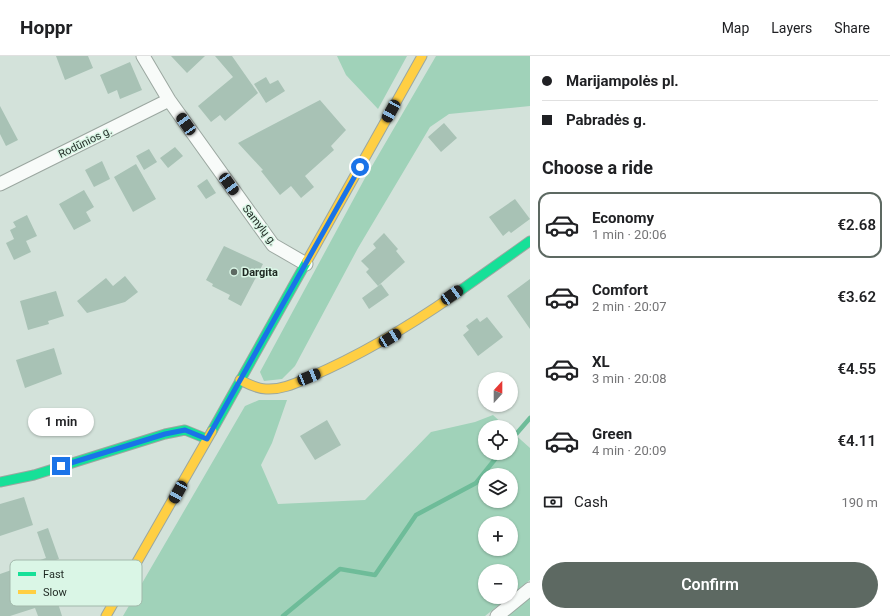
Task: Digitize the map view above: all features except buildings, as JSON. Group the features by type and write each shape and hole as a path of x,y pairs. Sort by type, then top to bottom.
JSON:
{"main road":[{"path":"138,560 422,56"},
{"path":"240,380 262,388 285,387 346,362 400,331 530,241"},
{"path":"0,482 34,475 165,434 185,430 207,439"},
{"path":"106,616 112,606"}],"street":[{"name":"Samylų g.","path":"143,56 169,100 273,245 306,264"},
{"name":"Rodūnios g.","path":"0,184 150,111 169,100"},
{"path":"497,616 530,589"}],"green space":[{"path":"337,56 407,56 378,109 346,75"},
{"path":"436,56 530,56 530,106 449,114 430,127 358,248 295,366 282,379 264,381 260,372 365,178"},
{"path":"259,400 287,400 272,443 261,465 278,504 365,500 431,432 478,421 478,460 518,460 518,437 530,448 530,580 518,589 518,564 478,564 478,604 500,604 485,616 123,616 129,606 142,606 142,583 245,406"},
{"path":"493,415 498,420 480,420"},
{"path":"530,595 530,616 509,616 508,613"}],"waterway":[{"path":"518,432 530,418"},
{"path":"283,616 340,569 375,575 416,515 476,483 494,460"}],"traffic: fast":[{"path":"454,295 530,241"},
{"path":"212,431 307,261"},
{"path":"0,482 34,475 165,434 185,430 207,439"}],"traffic: slow":[{"path":"307,261 422,56"},
{"path":"240,380 263,389 272,389 294,384 366,350 402,329 454,295"},
{"path":"138,560 212,431"},
{"path":"106,616 112,606"}],"place":[{"name":"Dargita","path":"234,272"}],"route":[{"path":"61,466 165,434 185,430 207,439 360,167"}]}
